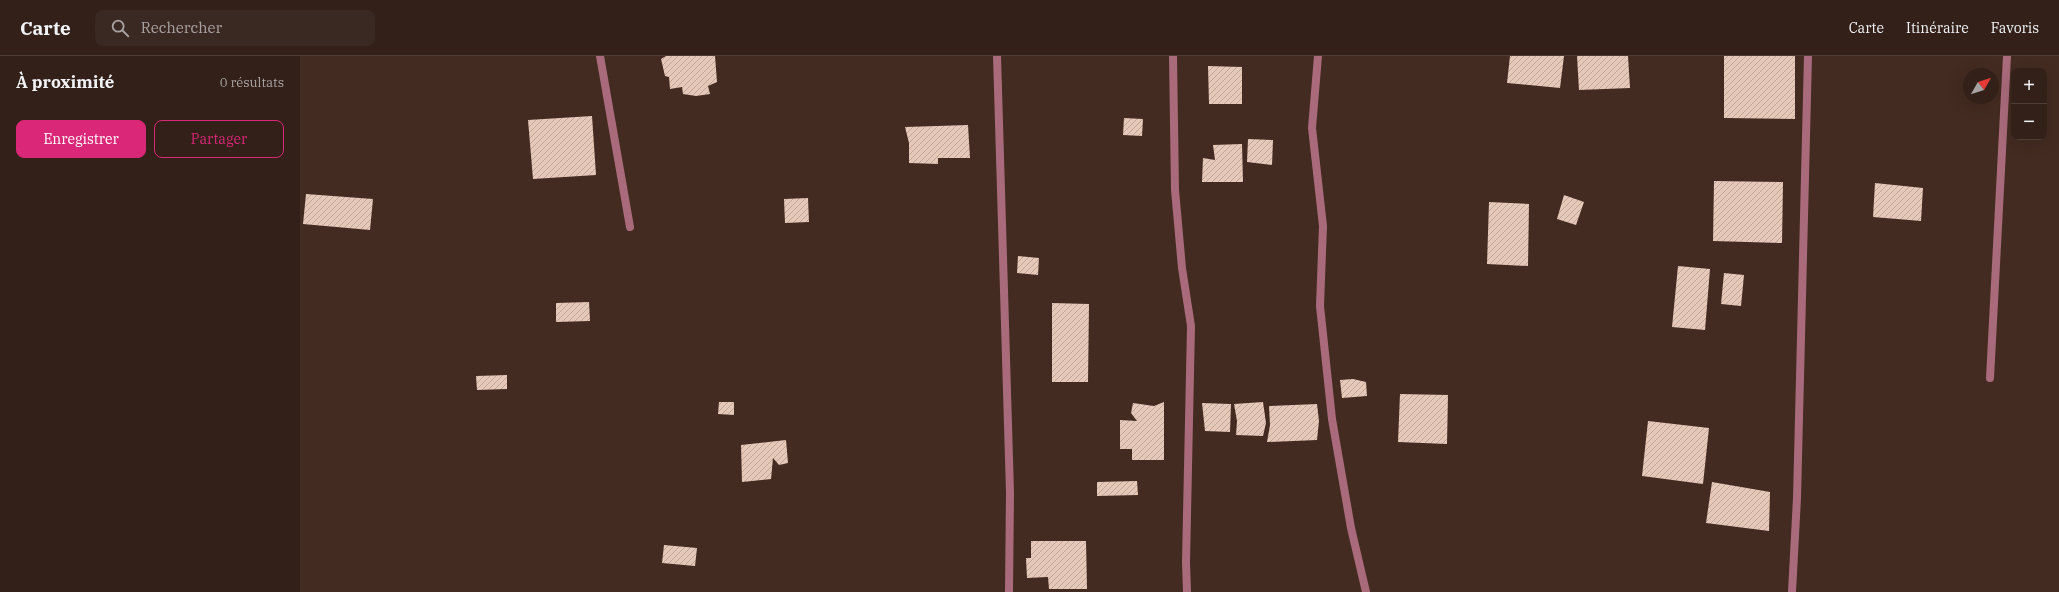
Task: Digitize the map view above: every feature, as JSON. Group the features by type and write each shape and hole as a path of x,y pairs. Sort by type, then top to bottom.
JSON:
{"street":[{"path":"600,56 630,227"},
{"path":"997,56 1010,492 1009,592"},
{"path":"1173,56 1175,190 1182,268 1191,326 1186,562 1187,592"},
{"path":"1318,56 1312,128 1323,226 1320,306 1332,419 1351,528 1366,592"},
{"path":"1792,592 1797,498 1808,56"},
{"path":"1990,378 2006,56"}],"building":[{"path":"666,56 715,56 717,82 708,86 710,94 696,96 683,94 682,87 670,89 669,77 665,76 661,59"},
{"path":"1510,56 1564,56 1560,88 1507,83"},
{"path":"1577,56 1628,56 1630,88 1579,90"},
{"path":"1724,56 1795,56 1795,119 1724,118"},
{"path":"1208,66 1242,67 1242,104 1209,104"},
{"path":"592,116 596,175 533,179 528,120"},
{"path":"1124,118 1143,119 1142,136 1123,135"},
{"path":"968,125 970,158 938,158 938,164 909,163 909,143 905,127"},
{"path":"1248,139 1273,140 1272,165 1247,162"},
{"path":"1242,144 1243,182 1202,182 1203,158 1215,160 1213,145"},
{"path":"1714,181 1783,182 1782,243 1713,241"},
{"path":"1875,183 1923,188 1921,221 1873,217"},
{"path":"306,194 373,199 370,230 303,224"},
{"path":"1564,195 1584,202 1576,225 1557,219"},
{"path":"808,198 809,222 785,223 784,199"},
{"path":"1489,202 1529,204 1528,266 1487,264"},
{"path":"1018,256 1039,258 1038,275 1017,273"},
{"path":"1678,266 1710,269 1705,330 1672,327"},
{"path":"1724,273 1744,275 1741,306 1721,304"},
{"path":"589,302 590,321 556,322 556,303"},
{"path":"1052,303 1089,304 1088,382 1052,382"},
{"path":"507,375 507,389 477,390 476,376"},
{"path":"1353,379 1366,382 1367,396 1342,398 1340,380"},
{"path":"1400,394 1448,395 1447,444 1398,442"},
{"path":"719,402 734,402 734,415 718,414"},
{"path":"1164,402 1164,460 1132,460 1132,449 1120,449 1120,420 1137,421 1131,413 1133,403 1154,406"},
{"path":"1263,402 1266,423 1263,436 1236,435 1237,421 1234,404"},
{"path":"1202,403 1231,404 1230,432 1205,431"},
{"path":"1317,404 1319,421 1317,440 1267,442 1270,425 1269,406"},
{"path":"1648,421 1709,428 1703,484 1642,476"},
{"path":"786,440 788,463 779,465 773,458 771,479 742,482 741,445"},
{"path":"1137,481 1138,495 1097,496 1097,482"},
{"path":"1712,482 1770,492 1769,531 1706,523"},
{"path":"1031,541 1086,541 1087,589 1049,589 1048,577 1027,578 1026,558 1031,558"},
{"path":"664,545 697,548 695,566 662,563"}]}
